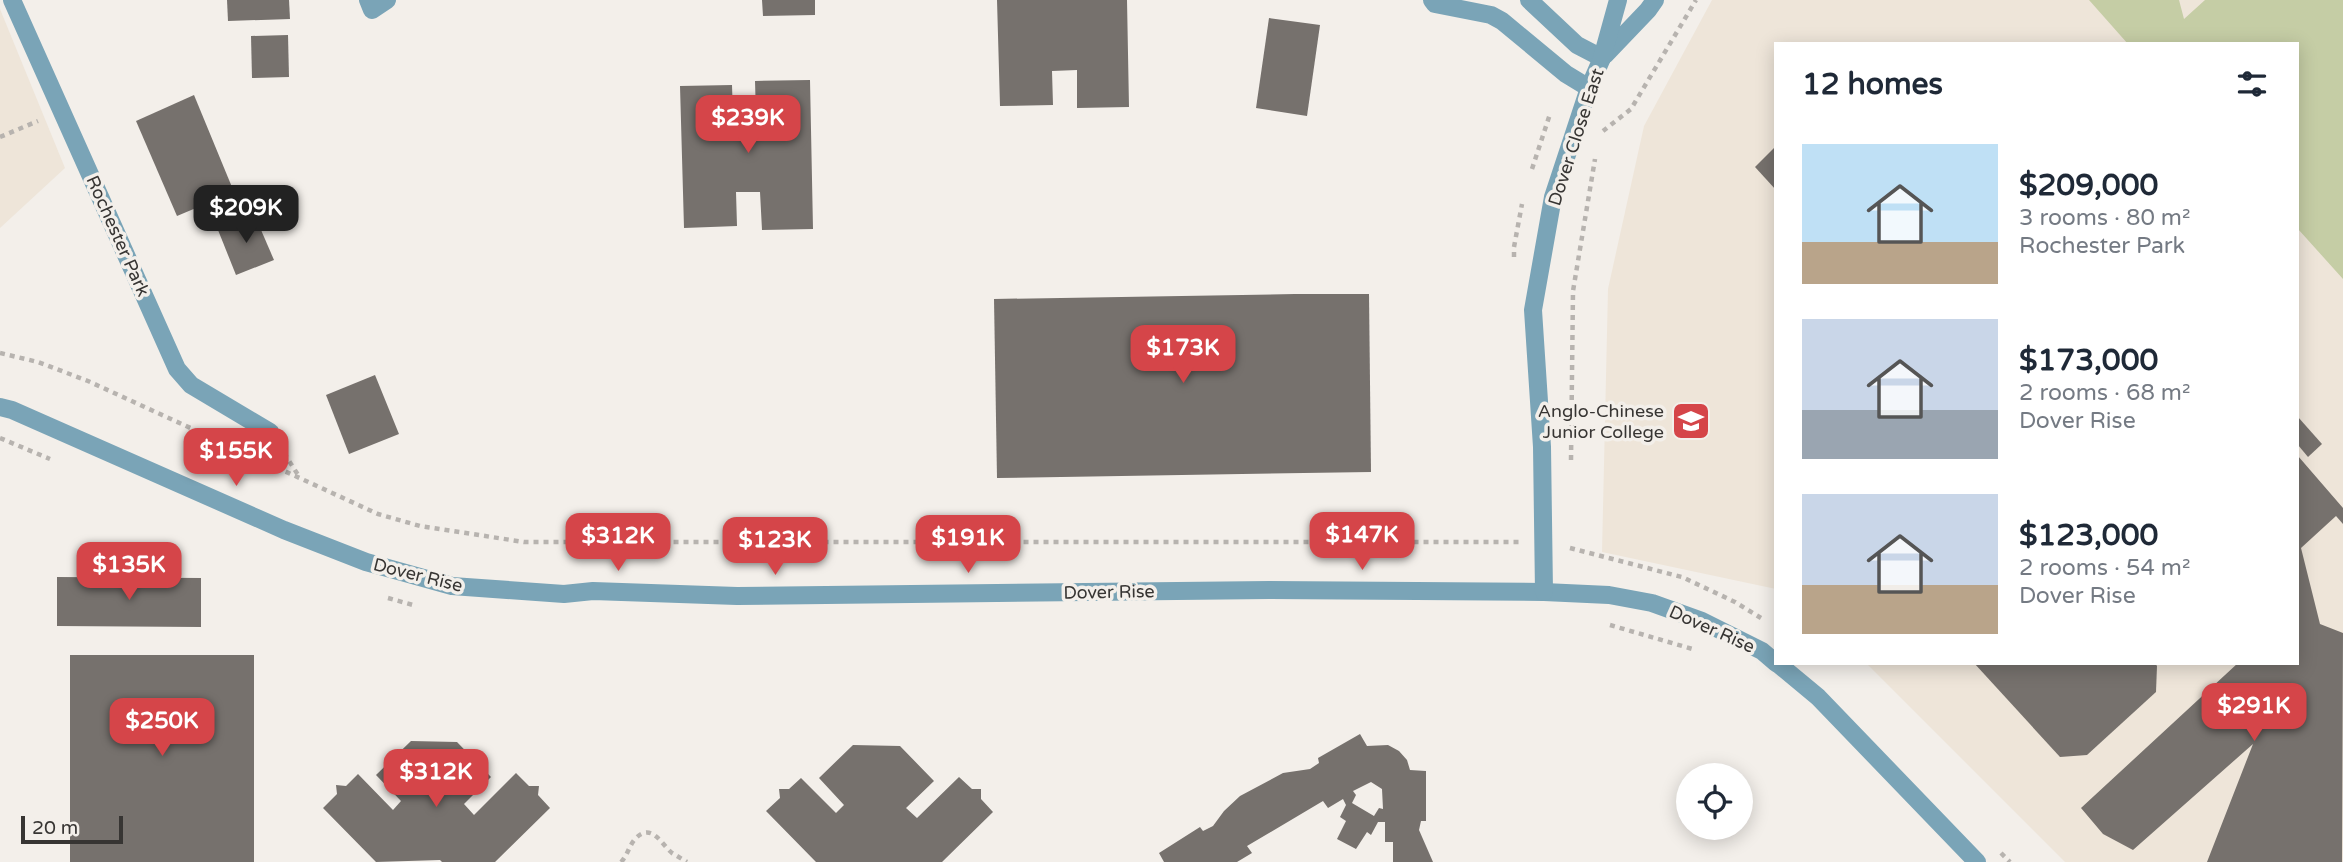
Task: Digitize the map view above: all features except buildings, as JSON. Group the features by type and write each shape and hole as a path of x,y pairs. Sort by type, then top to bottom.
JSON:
{"street":[{"name":"Rochester Park","path":"12,0 177,369 191,384 270,432"},
{"path":"368,0 372,10 387,0"},
{"path":"1432,0 1435,4 1491,15 1502,21 1566,74 1589,88"},
{"path":"1529,0 1577,45 1602,58"},
{"name":"Dover Close East","path":"1544,592 1542,447 1533,310 1553,197 1589,88 1602,58 1618,0"},
{"name":"Dover Close East","path":"1602,58 1655,0"},
{"name":"Dover Rise","path":"0,408 12,410 366,562 452,586 564,594 618,592 737,596 1269,590 1609,595 1652,603 1702,621 1762,651 1774,661"},
{"name":"Dover Rise","path":"1779,665 1818,697 1977,862"}],"path":[{"path":"1600,134 1631,109 1696,0"},
{"path":"0,137 62,111"},
{"path":"1571,467 1573,291 1597,147"},
{"path":"0,353 38,362 88,381 378,514 420,526 524,542 1517,542"},
{"path":"1570,535 1570,548"},
{"path":"1601,622 1706,652"},
{"path":"621,862 627,856 635,838 651,832 664,841 669,851 687,862"}],"shaded area":[{"name":"Anglo-Chinese Junior College","path":"1712,0 2343,0 2343,862 2065,862 1868,665 2299,665 2299,42 1774,42 1774,589 1602,552 1608,289 1644,126"},
{"path":"0,9 65,168 0,228"}],"green space":[{"path":"2089,0 2179,0 2184,19 2205,0 2343,0 2343,279 2299,230 2299,42 2126,42"}],"place":[{"name":"Anglo-Chinese Junior College","path":"1691,421"}]}
